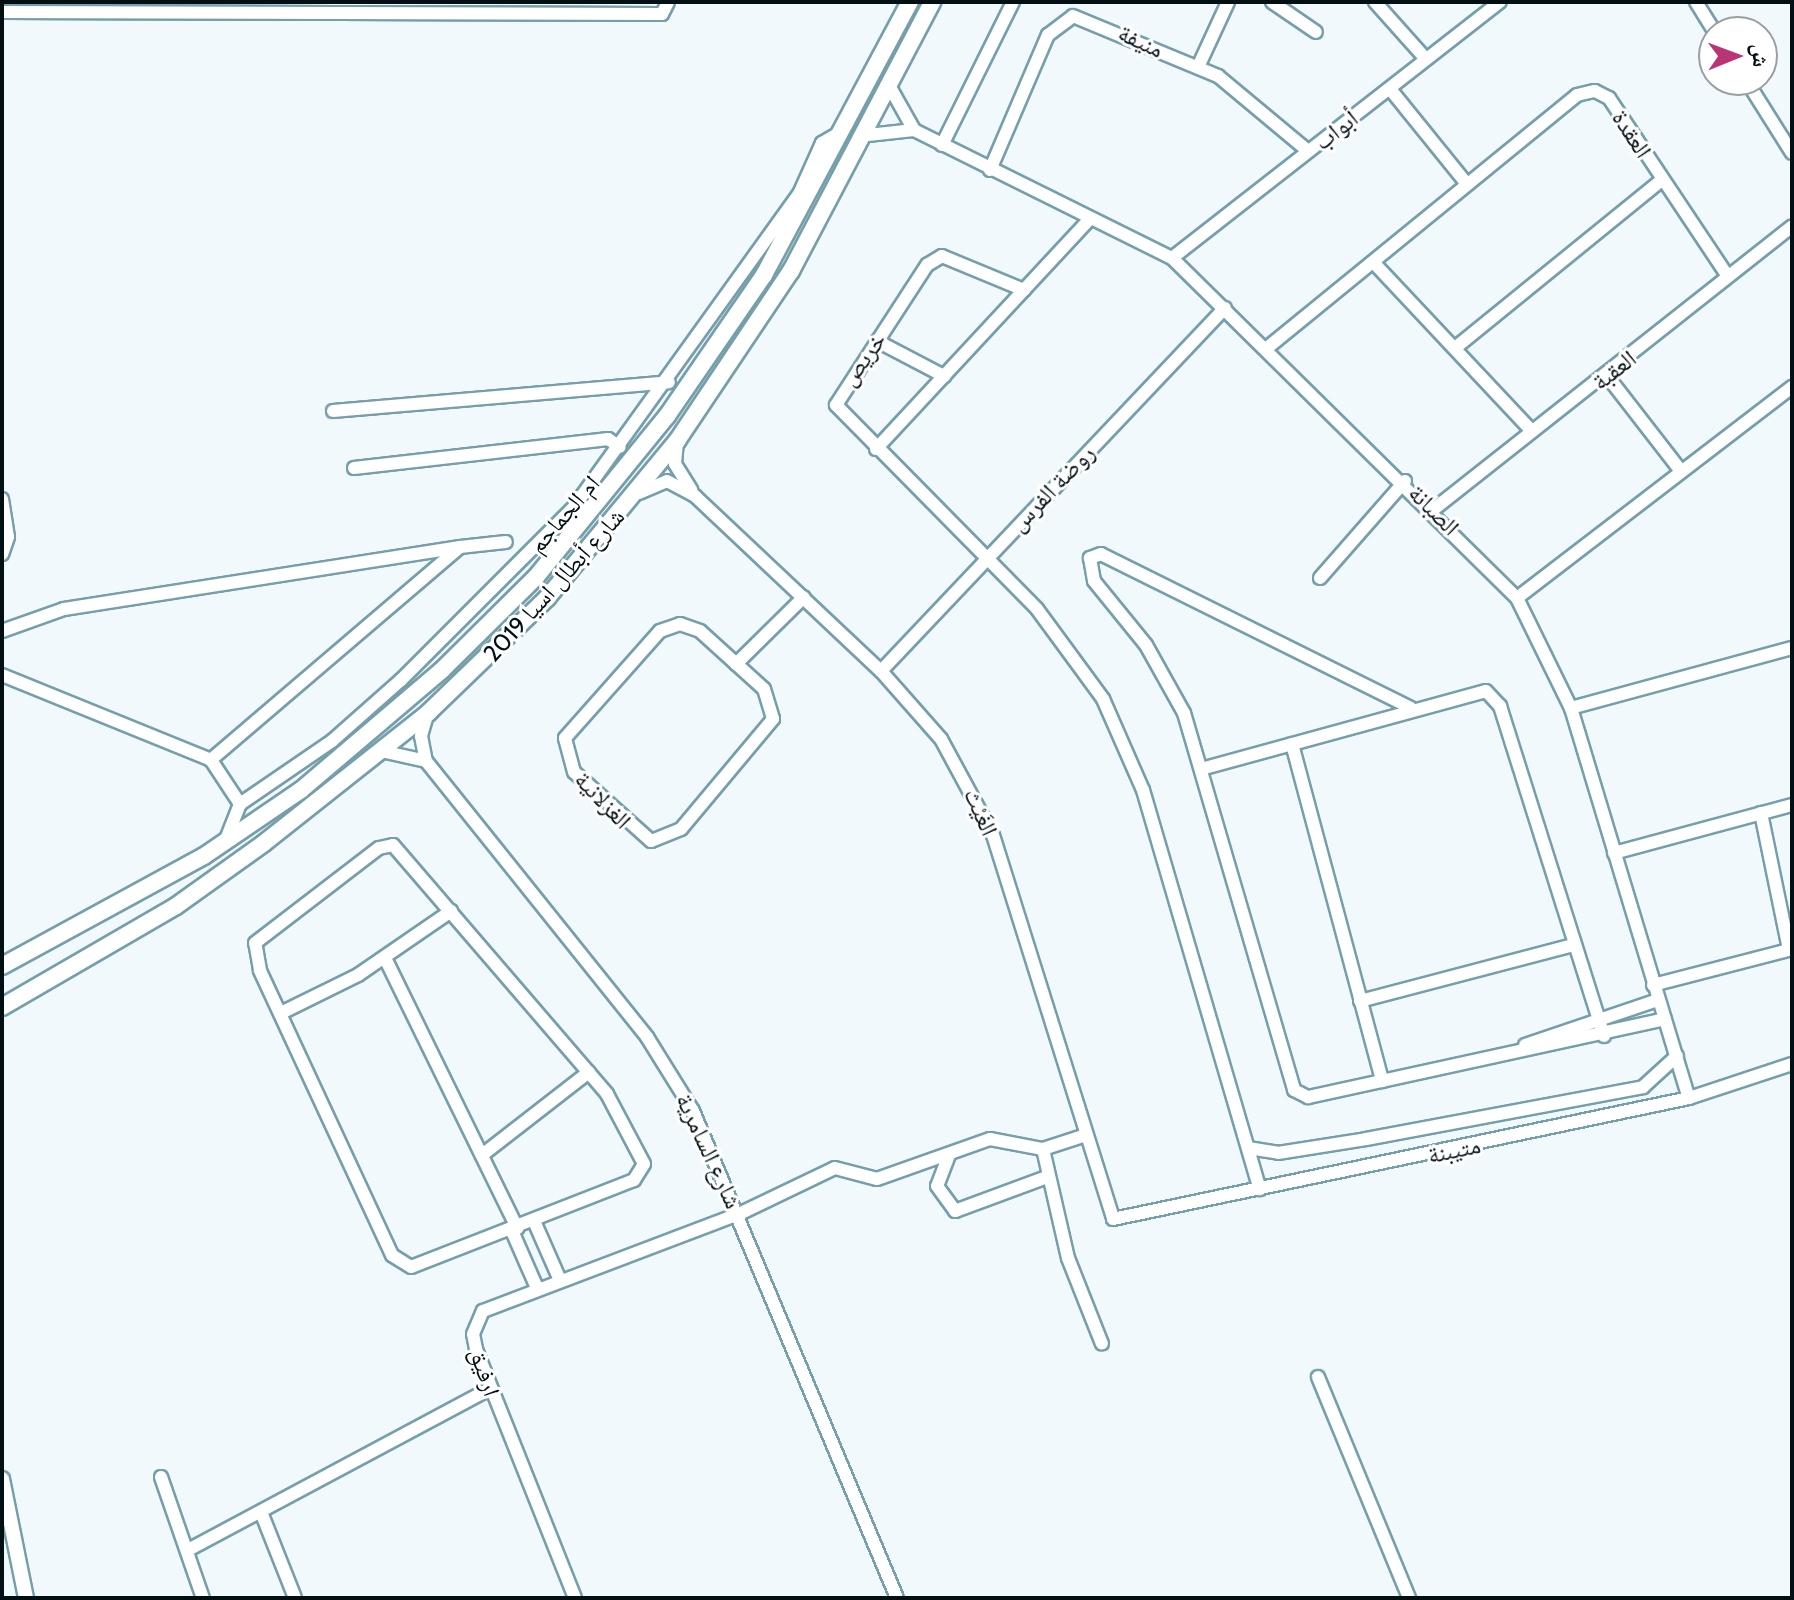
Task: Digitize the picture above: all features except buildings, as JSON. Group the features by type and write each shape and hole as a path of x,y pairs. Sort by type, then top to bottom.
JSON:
{"main road":[{"path":"867,92 900,2"},
{"name":"شارع أبطال اسيا 2019","path":"2,966 225,842 391,715 596,509 764,275 867,92 910,2"},
{"name":"شارع أبطال اسيا 2019","path":"2,1007 176,906 429,712 547,598 677,441 791,271 868,135 932,2"},
{"path":"2,977 29,952"}],"street":[{"path":"2,12 336,5 662,14 668,2"},
{"path":"942,145 1013,2"},
{"path":"1198,67 1228,2"},
{"path":"1272,2 1316,32"},
{"path":"1375,2 1426,59"},
{"name":"أبواب","path":"1172,258 1500,2"},
{"name":"منيفة","path":"990,170 1048,35 1064,20 1095,19 1198,67 1256,102 1308,151"},
{"path":"868,135 914,130 891,89"},
{"path":"1390,89 1467,184"},
{"name":"العقدة","path":"1267,348 1577,95 1595,91 1609,98 1727,275"},
{"path":"1756,96 1792,153"},
{"name":"الصبانة","path":"914,130 1089,220 1172,258 1434,509 1517,598 1571,708 1689,1098"},
{"name":"ام الجماجم","path":"240,804 332,741 401,680 563,518 669,382 800,192 822,143 843,131"},
{"path":"1455,348 1662,180"},
{"path":"876,449 1089,220"},
{"name":"العقبة","path":"1434,509 1531,430 1608,377 1727,275 1792,226"},
{"name":"خريص","path":"1024,290 942,256 927,265 836,405 1071,650 1138,777 1260,1189"},
{"path":"1374,263 1531,430"},
{"name":"روضة الفرس","path":"881,671 1225,308"},
{"path":"877,341 944,376"},
{"path":"1608,377 1681,471"},
{"path":"333,411 669,382"},
{"path":"1517,598 1792,387"},
{"path":"354,468 608,439 620,447"},
{"name":"الغَيْث","path":"677,441 675,464 695,496"},
{"name":"الغَيْث","path":"634,496 667,481 695,496 881,671 941,739 993,835 1083,1136 1113,1219"},
{"path":"1320,578 1405,481"},
{"path":"2,499 8,537 2,554"},
{"path":"2,631 64,609 506,542"},
{"path":"211,760 460,547"},
{"path":"1411,708 1095,554 1090,573 1160,668 1201,769 1291,1084 1308,1097 1604,1036 1665,1019"},
{"path":"736,664 804,597"},
{"name":"الغزلانية","path":"670,626 700,631 736,664 771,699 770,729 673,836 640,837 574,772 565,750 569,727 670,626"},
{"path":"1571,708 1792,648"},
{"path":"2,675 211,760 240,804 225,842"},
{"path":"1201,769 1475,689 1494,697 1604,1036"},
{"path":"381,751 426,761 421,736 429,712"},
{"path":"1292,744 1382,1081"},
{"name":"شارع السامرية","path":"426,761 647,1037 693,1111 739,1214 897,1598"},
{"path":"1614,853 1792,805"},
{"path":"1653,985 1791,949 1761,813"},
{"path":"393,845 451,911 589,1072 626,1125 643,1171 514,1229 402,1267 283,1012 255,943 379,848 393,845"},
{"path":"283,1012 385,958 451,911"},
{"path":"1360,1001 1574,945"},
{"path":"385,958 482,1155 537,1288"},
{"path":"1500,1055 1597,1017 1658,1000"},
{"name":"متيبنة","path":"1248,1148 1322,1146 1643,1087 1677,1056"},
{"name":"متيبنة","path":"1113,1219 1689,1098 1792,1064"},
{"path":"482,1155 589,1072"},
{"path":"1083,1136 1043,1149 1068,1258 1102,1344"},
{"name":"ارفيق","path":"572,1597 476,1349 477,1322 495,1304 739,1214 835,1168 877,1179 1002,1138 1043,1149"},
{"path":"949,1155 937,1186 955,1211 1047,1177"},
{"path":"534,1221 559,1278"},
{"path":"1318,1377 1409,1598"},
{"path":"188,1550 490,1389"},
{"path":"161,1477 203,1598"},
{"path":"2,1479 26,1598"},
{"path":"261,1512 295,1598"}]}
